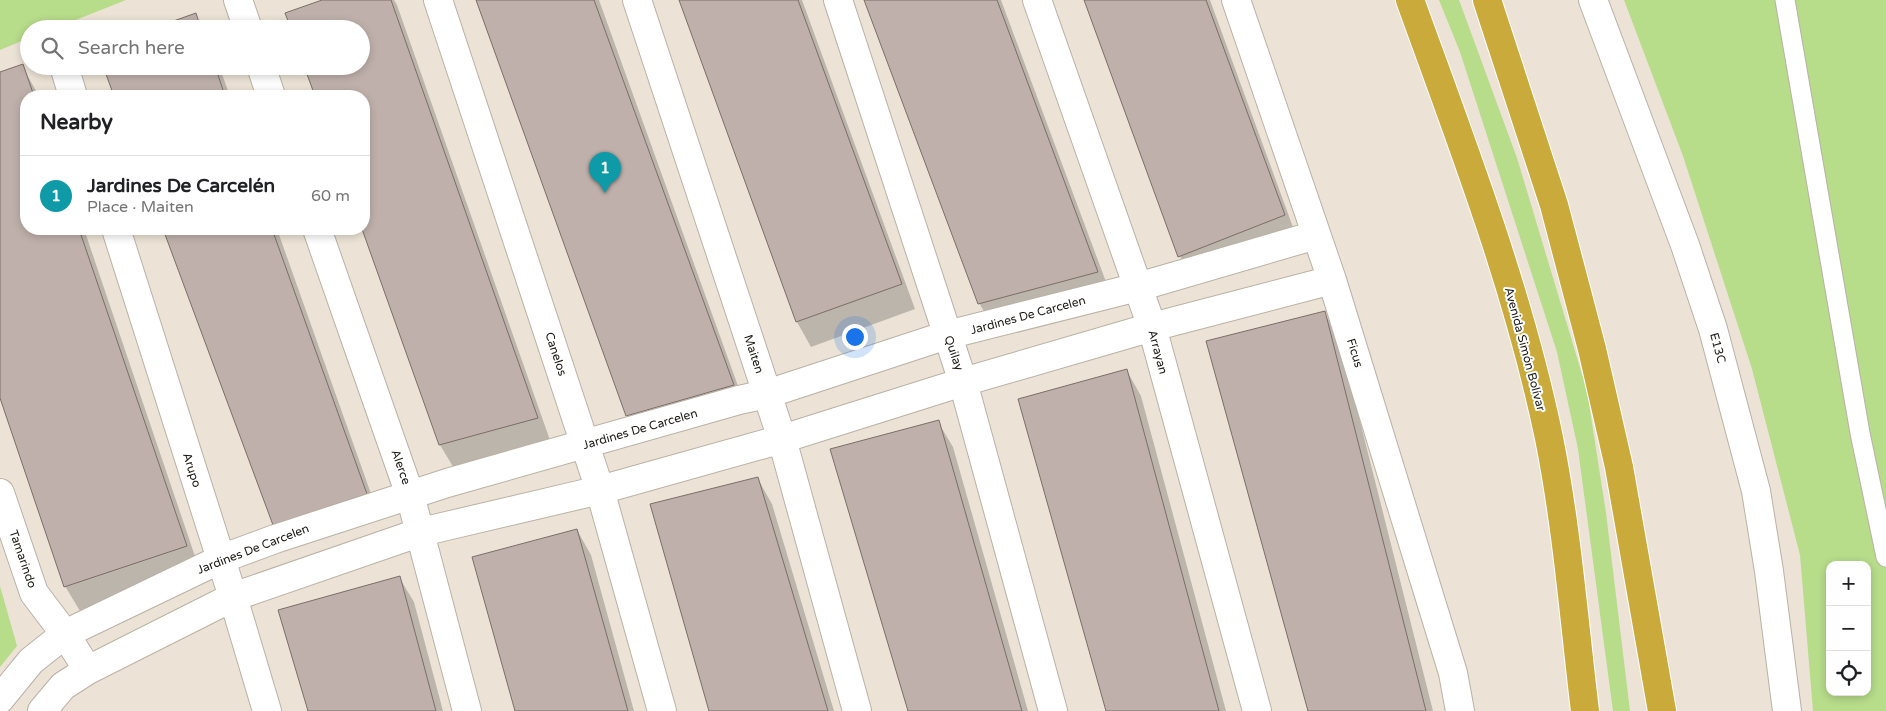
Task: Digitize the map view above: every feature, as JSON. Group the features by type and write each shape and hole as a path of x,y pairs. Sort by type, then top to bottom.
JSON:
{"highway":[{"name":"Avenida Simón Bolívar","path":"1410,0 1478,191 1521,323 1540,400 1549,438 1564,536 1585,711"},
{"path":"1487,0 1554,205 1592,349 1619,467 1662,711"}],"street":[{"path":"238,0 245,20"},
{"name":"Canelos","path":"438,0 586,444 662,711"},
{"name":"Maiten","path":"638,0 782,439 857,711"},
{"name":"Quilay","path":"838,0 964,382 1053,711"},
{"name":"Arrayan","path":"1037,0 1152,327 1257,711"},
{"name":"Ficus","path":"1236,0 1332,280 1453,673 1460,711"},
{"name":"E13C","path":"1593,0 1685,245 1716,339 1756,491 1769,571 1786,711"},
{"path":"67,75 72,90"},
{"path":"264,75 269,90"},
{"name":"Jardines De Carcelen","path":"0,700 32,660 65,634 221,559 275,539 410,495 740,400 767,394 948,336 1138,287 1316,234"},
{"name":"Arupo","path":"118,235 233,597 267,711"},
{"name":"Alerce","path":"320,235 410,495 467,711"},
{"path":"42,711 67,698 88,670 233,597 421,532 600,490 782,439 964,382 1152,327 1332,280"},
{"name":"Tamarindo","path":"0,493 34,592 65,634 88,670"}],"lane":[{"path":"1785,0 1860,433 1886,557"}],"green space":[{"path":"0,0 126,0 76,20 20,20 20,42 0,50"},
{"path":"1439,0 1459,0 1517,158 1587,391 1606,513 1630,711 1613,711 1578,449 1557,352 1460,52"},
{"path":"1624,0 1886,0 1886,711 1813,711 1800,555 1752,369 1683,156"},
{"path":"0,586 17,646 0,667"}],"building":[{"path":"322,0 391,0 538,418 439,445 364,235 370,235 370,90 313,90 307,75 370,75 370,20 288,20 285,13"},
{"path":"476,0 594,0 734,385 626,416"},
{"path":"679,0 798,0 902,284 796,322"},
{"path":"864,0 997,0 1098,272 978,304"},
{"path":"1084,0 1206,0 1285,215 1178,257"},
{"path":"196,13 198,20 176,20"},
{"path":"20,65 20,75 27,75 32,90 20,90 20,235 81,235 187,546 64,587 0,398 0,72"},
{"path":"106,75 218,75 223,90 112,90"},
{"path":"165,235 274,235 367,494 273,525"},
{"path":"1325,311 1426,711 1308,711 1206,341"},
{"path":"1127,369 1219,711 1106,711 1018,399"},
{"path":"939,420 1022,711 908,711 830,449"},
{"path":"758,477 828,711 709,711 650,504"},
{"path":"577,529 628,711 515,711 472,557"},
{"path":"400,576 436,711 308,711 278,610"}],"place":[{"name":"Jardines De Carcelén","path":"605,193"}]}
